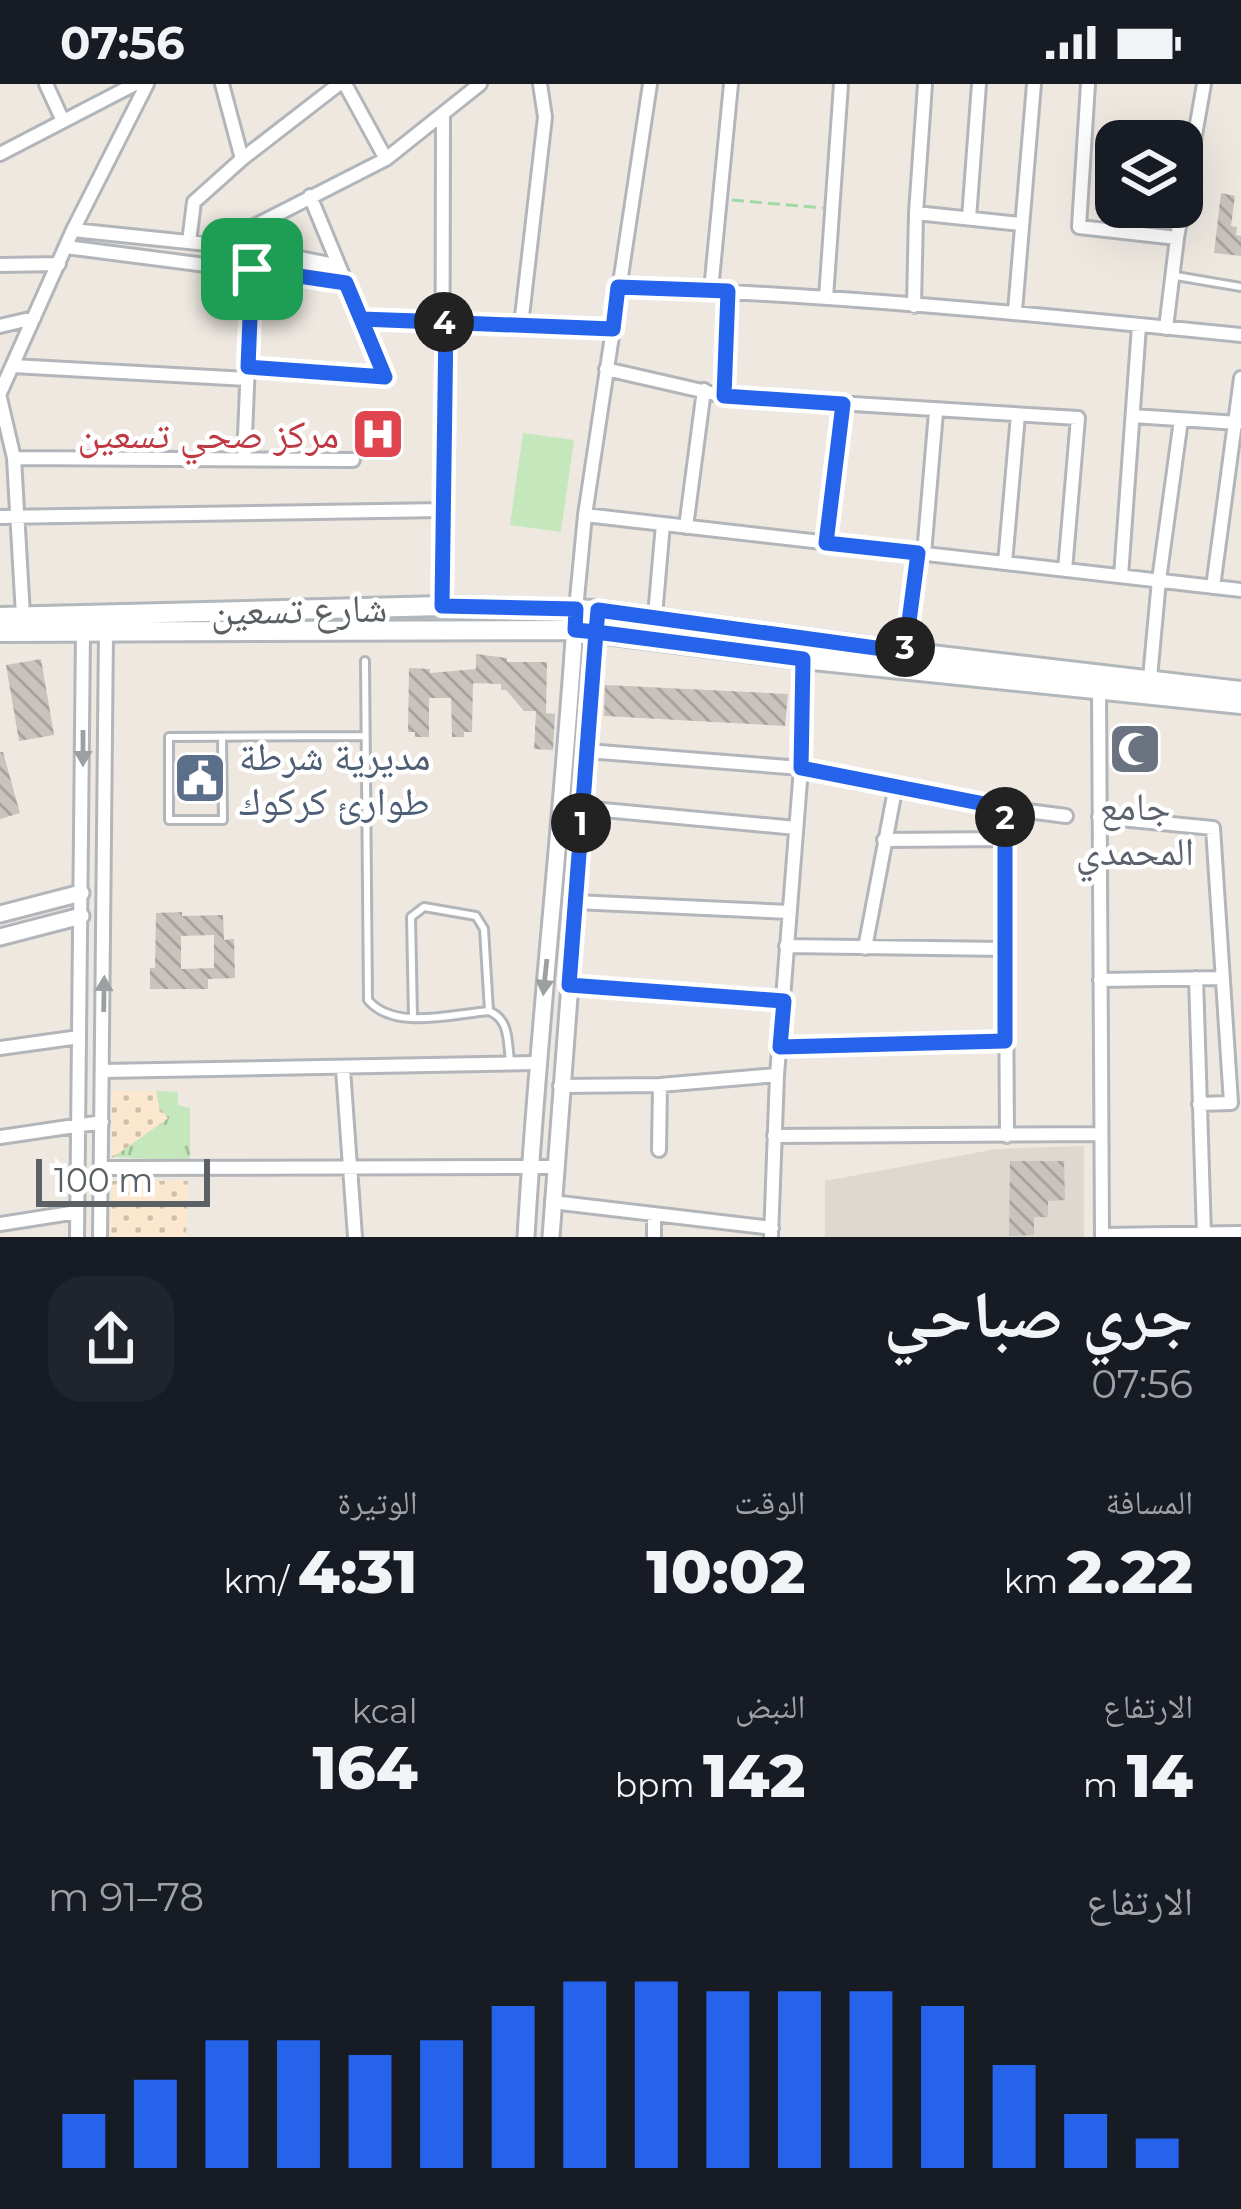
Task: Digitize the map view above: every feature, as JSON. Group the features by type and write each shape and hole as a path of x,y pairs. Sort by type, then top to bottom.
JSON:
{"main road":[{"name":"شارع تسعين","path":"0,617 442,606 598,610 1241,691"},
{"name":"شارع تسعين","path":"0,632 575,630 803,659 1241,704"}],"street":[{"path":"46,84 63,122"},
{"path":"0,154 135,84"},
{"path":"23,616 14,458 0,396 74,230 147,84"},
{"path":"222,84 242,159"},
{"path":"189,242 194,202 242,159 342,84 386,159"},
{"path":"217,245 386,159 480,84"},
{"path":"521,325 545,117 540,84"},
{"path":"526,1237 536,1064 567,763 585,515 650,84"},
{"path":"711,290 731,84"},
{"path":"826,298 841,84"},
{"path":"914,306 925,84"},
{"path":"969,218 979,84"},
{"path":"1015,311 1034,84"},
{"path":"1088,84 1079,227 1177,238"},
{"path":"1166,328 1204,84"},
{"path":"442,606 443,115"},
{"path":"13,365 385,377 310,196"},
{"path":"916,213 1020,224"},
{"path":"74,230 217,245 339,266"},
{"path":"66,247 346,283"},
{"path":"0,265 58,264"},
{"path":"244,459 252,269"},
{"path":"618,287 1015,311 1241,335"},
{"path":"724,396 728,291"},
{"path":"0,326 34,318"},
{"path":"361,319 613,329"},
{"path":"1120,576 1139,326"},
{"path":"606,368 724,396 1078,418 1065,570"},
{"path":"1213,586 1241,378"},
{"path":"686,527 704,390"},
{"path":"826,543 843,404"},
{"path":"905,652 936,412"},
{"path":"1005,563 1018,415"},
{"path":"1133,416 1238,423"},
{"path":"1150,678 1181,420"},
{"path":"14,458 352,460"},
{"path":"0,517 443,510"},
{"path":"585,515 1241,590"},
{"path":"655,616 663,524"},
{"path":"550,1237 598,610"},
{"path":"76,1237 83,631"},
{"path":"100,1237 106,631"},
{"path":"552,1202 772,1232 777,1075 801,768 803,659"},
{"path":"1099,689 1102,1236 1241,1233"},
{"path":"587,751 801,768 1066,816"},
{"path":"865,948 896,785"},
{"path":"583,808 796,828"},
{"path":"1005,808 1007,1136"},
{"path":"1100,817 1213,828 1231,1103 1199,1104"},
{"path":"884,840 1004,839"},
{"path":"0,914 81,892"},
{"path":"575,902 789,912"},
{"path":"0,938 81,916"},
{"path":"786,946 1005,949"},
{"path":"1100,980 1222,978"},
{"path":"1196,979 1204,1234"},
{"path":"569,985 784,1001"},
{"path":"0,1048 80,1037"},
{"path":"780,1047 1005,1041"},
{"path":"102,1071 536,1064"},
{"path":"344,1069 356,1237"},
{"path":"560,1086 660,1085 777,1075"},
{"path":"658,1150 660,1085"},
{"path":"0,1136 102,1122"},
{"path":"774,1136 1101,1134"},
{"path":"101,1168 554,1167"},
{"path":"0,1224 77,1212"},
{"path":"654,1215 654,1237"}],"lane":[{"path":"1172,275 1241,287"},
{"path":"365,661 368,1000 378,1012 413,1018 489,1011 505,1022 511,1064"},
{"path":"222,737 223,820 169,820 169,737 365,736"},
{"path":"413,1018 411,917 424,907 476,916 484,929 489,1011"}],"path":[{"path":"720,198 831,209"}],"shaded area":[{"path":"1084,1146 1084,1237 825,1237 825,1181 996,1149"}],"green space":[{"path":"523,433 574,440 561,532 510,525"},
{"path":"156,1091 178,1092 178,1105 190,1108 190,1161 113,1157 167,1119"}],"sand":[{"path":"112,1091 156,1091 159,1107 168,1118 112,1158"},
{"path":"112,1181 188,1181 186,1237 110,1237"}],"building":[{"path":"1221,193 1235,196 1231,226 1241,236 1241,256 1214,253"},
{"path":"476,654 507,658 507,662 547,662 546,713 555,714 553,750 534,749 536,711 524,711 501,690 501,684 473,683 472,732 464,732 464,737 452,737 451,698 429,698 429,737 408,732 409,668 430,669 430,673 476,669"},
{"path":"41,659 54,735 19,741 6,665"},
{"path":"605,685 788,694 785,726 604,716"},
{"name":"جامع المحمدي","path":"1144,724 1155,758 1128,769 1115,740"},
{"path":"0,752 20,813 0,819"},
{"path":"156,913 223,915 224,940 234,939 235,978 208,979 208,989 150,989","holes":["214,935 214,968 181,969 181,936"]},
{"path":"1010,1161 1064,1161 1065,1200 1048,1201 1048,1217 1034,1217 1034,1235 1009,1236"}],"place":[{"name":"مركز صحي تسعين","path":"378,434"},
{"name":"جامع المحمدي","path":"1135,749"},
{"name":"مديرية شرطة طوارئ كركوك","path":"200,778"}],"route":[{"path":"252,269 248,367 385,377 361,319 446,322 613,329 618,287 728,291 724,396 843,404 826,543 918,553 905,652 598,610 596,632 803,659 801,768 1005,808 1005,1041 780,1047 784,1001 569,985 596,632 575,630 576,609 442,606 446,322 361,319 346,283 252,269"}]}
